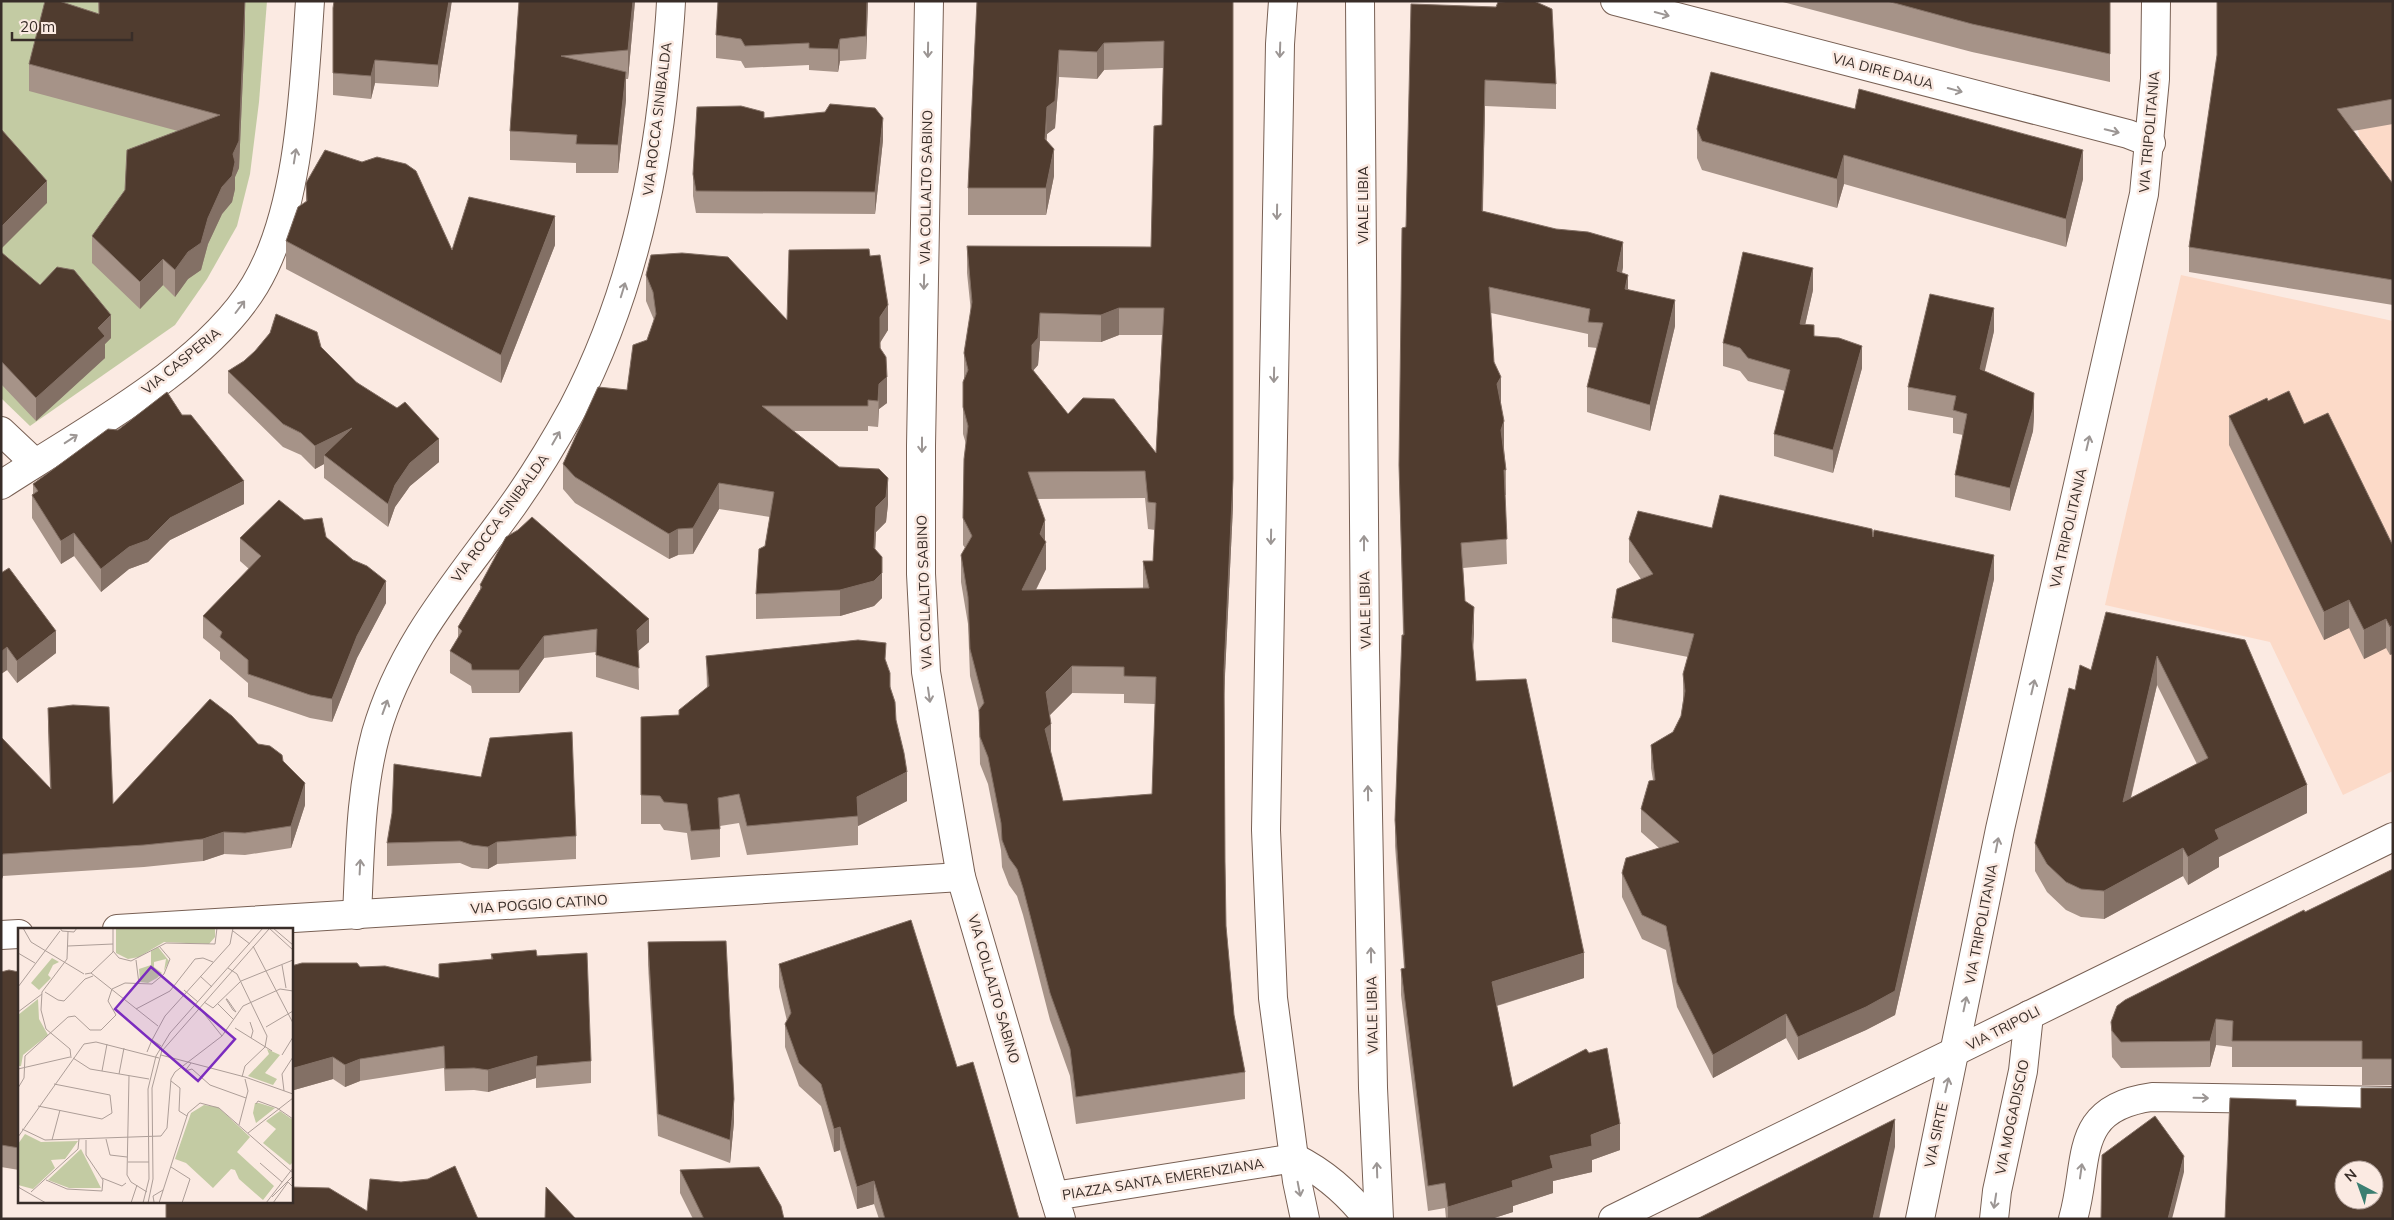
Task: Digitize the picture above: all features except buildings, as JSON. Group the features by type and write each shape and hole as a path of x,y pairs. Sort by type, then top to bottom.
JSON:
{"street":[{"name":"VIA CASPERIA","path":"1,485 124,405 180,365 219,331 235,314 255,284 276,236 290,183 303,100 310,1"},
{"name":"VIA ROCCA SINIBALDA","path":"357,915 363,806 367,773 377,732 394,685 413,645 439,603 512,506 554,443 588,378 613,320 632,260 653,168 662,106 671,1"},
{"name":"VIA COLLALTO SABINO","path":"929,1 921,446 922,621 933,717 961,877 1058,1208"},
{"path":"1283,1 1280,44 1266,830 1273,998 1294,1158 1305,1219"},
{"name":"VIALE LIBIA","path":"1360,1 1365,650 1373,1078 1379,1219"},
{"name":"VIA DIRE DAUA","path":"1615,1 2128,134 2151,143"},
{"name":"VIA TRIPOLITANIA","path":"1955,1052 2000,829 2144,194 2151,143 2155,79 2156,1"},
{"path":"1,431 35,462"},
{"name":"VIA TRIPOLI","path":"1613,1219 2393,837"},
{"name":"VIA POGGIO CATINO","path":"134,928 961,877"},
{"path":"1,935 18,934"},
{"name":"VIA MOGADISCIO","path":"1994,1219 1997,1191 2023,1071 2029,1016"},
{"name":"VIA SIRTE","path":"1920,1219 1955,1052"},
{"path":"2073,1219 2086,1146 2094,1128 2114,1108 2130,1100 2152,1097 2393,1101"},
{"path":"1294,1158 1328,1177 1353,1199 1368,1219"},
{"name":"PIAZZA SANTA EMERENZIANA","path":"1058,1208 1294,1158"}],"shaded area":[{"path":"2393,1 2393,182 2387,184 2364,157 2356,122"},
{"path":"2181,275 2393,321 2393,771 2343,795 2270,642 2105,605"}],"green space":[{"path":"1,1 267,1 259,102 250,174 237,226 207,279 175,325 30,426 1,398"}]}
